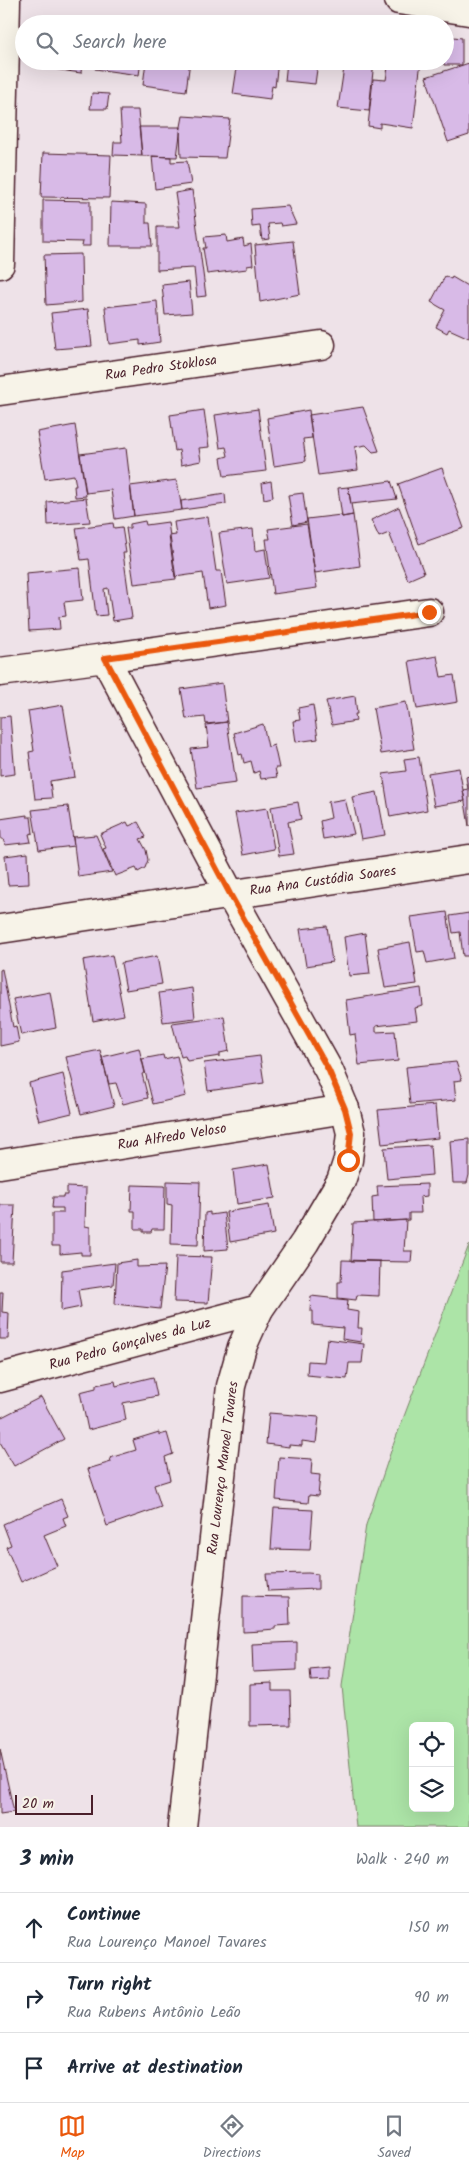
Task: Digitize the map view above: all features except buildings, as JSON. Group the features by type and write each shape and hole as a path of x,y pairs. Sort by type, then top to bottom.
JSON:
{"street":[{"path":"0,264 6,0"},
{"path":"399,0 469,11"},
{"name":"Rua Pedro Stoklosa","path":"0,391 321,345"},
{"path":"0,672 429,612"},
{"name":"Rua Lourenço Manoel Tavares","path":"105,658 230,894 329,1071 345,1109 351,1133 348,1160 342,1181 305,1242 259,1309 242,1346 231,1386 182,1827"},
{"name":"Rua Ana Custódia Soares","path":"0,929 469,860"},
{"name":"Rua Alfredo Veloso","path":"0,1164 345,1109"},
{"name":"Rua Pedro Gonçalves da Luz","path":"0,1378 259,1309"}],"green space":[{"path":"469,1245 469,1827 356,1827 342,1686 366,1525 392,1448"}],"route":[{"path":"348,1160 351,1133 345,1109 329,1071 230,894 105,658 429,612"}]}
